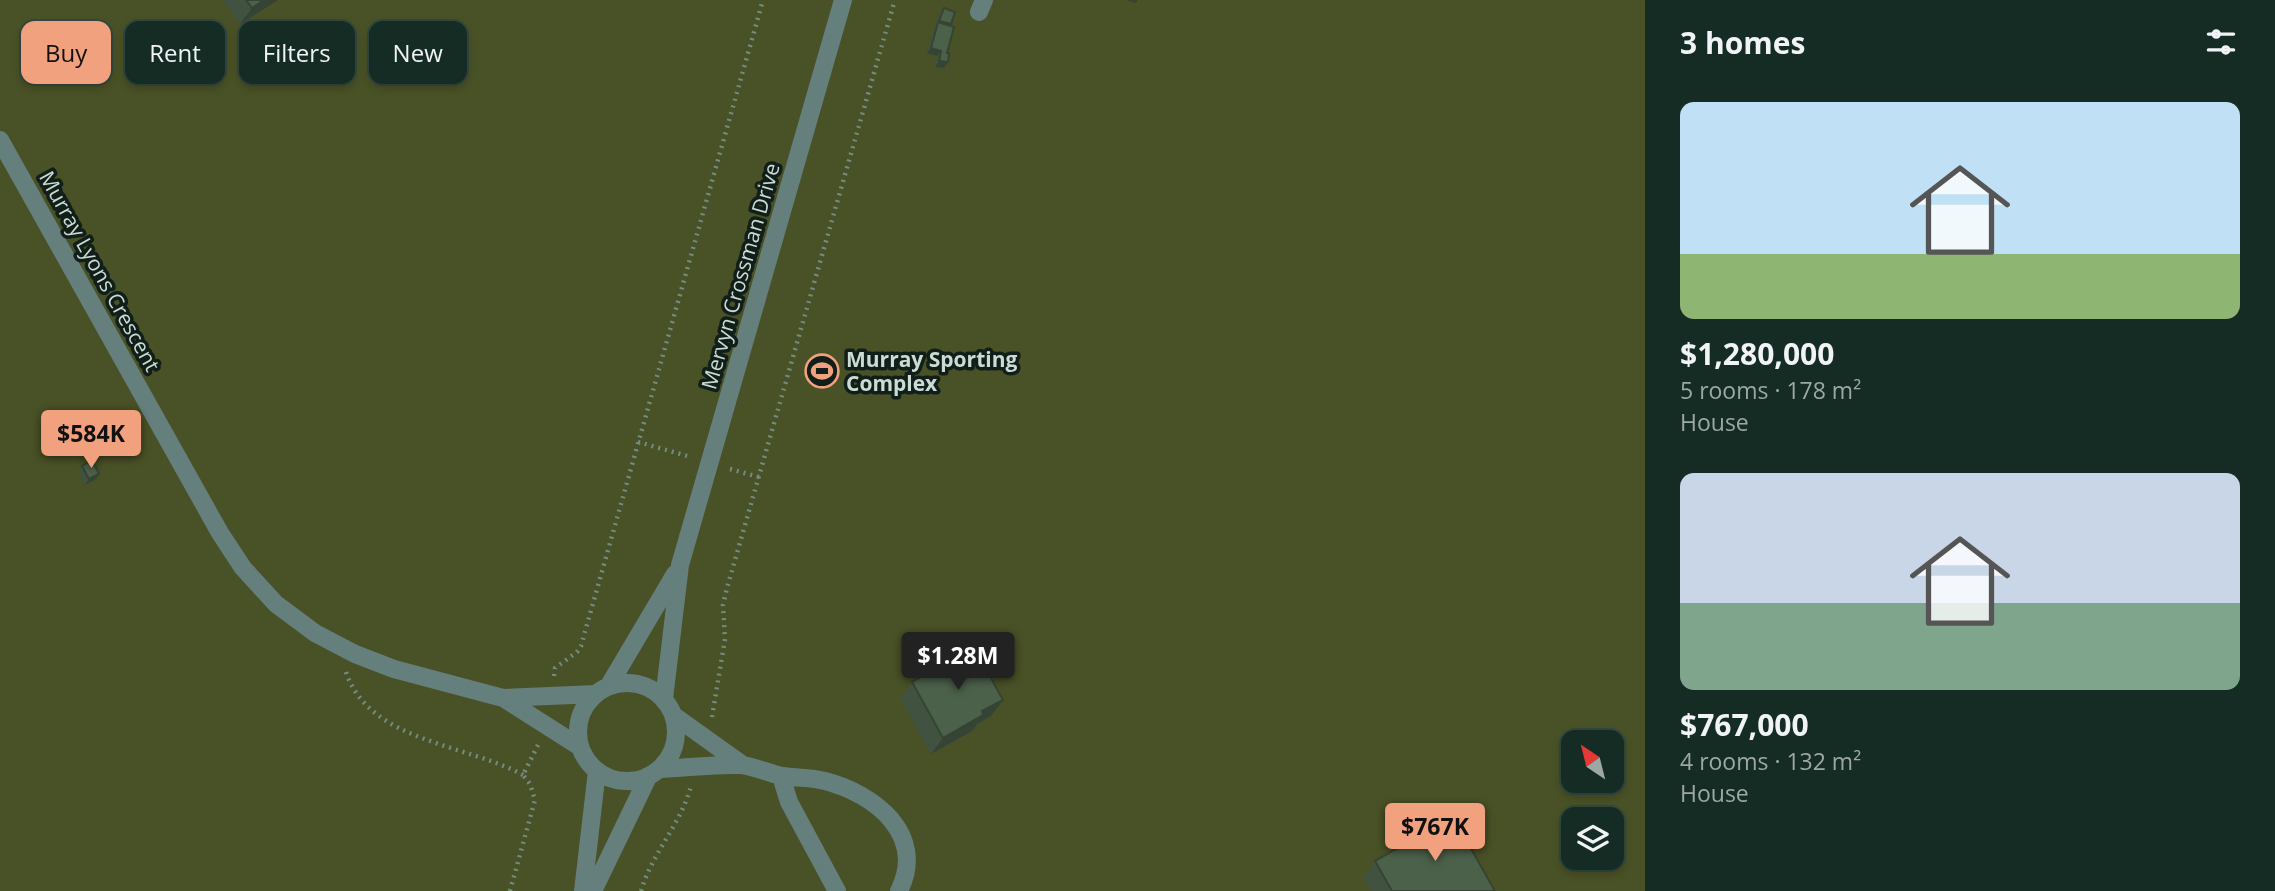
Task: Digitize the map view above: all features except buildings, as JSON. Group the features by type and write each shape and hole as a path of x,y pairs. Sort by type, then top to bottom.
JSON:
{"street":[{"name":"Mervyn Crossman Drive","path":"668,707 680,565 844,0"},
{"name":"Murray Lyons Crescent","path":"0,140 220,533 243,568 276,604 315,633 355,654 394,669 502,698 580,747"},
{"name":"Mervyn Crossman Drive","path":"602,690 680,565"},
{"path":"743,765 668,707 652,690 638,684 623,683 602,690 586,705 580,718 580,747 586,760 609,778 635,781 654,773 743,765 781,776 822,780 865,797 897,827 906,845 906,878 899,891"},
{"name":"Murray Lyons Crescent","path":"502,698 602,690"},
{"path":"593,891 654,773 670,757 676,729 668,707"},
{"path":"583,891 597,771"},
{"path":"781,776 789,802 837,891"}],"path":[{"path":"555,686 555,668 577,652 580,646 763,0"},
{"path":"709,724 725,639 723,605 727,588 894,3"},
{"path":"338,645 351,686 376,715 409,733 507,766 523,775 530,784 535,800 510,891"},
{"path":"523,775 541,738"},
{"path":"641,891 651,864 684,810 692,782"}],"green space":[{"name":"Murray Sporting Complex","path":"0,0 1645,0 1645,891 0,891"}],"place":[{"name":"Murray Sporting Complex","path":"822,371"}]}
